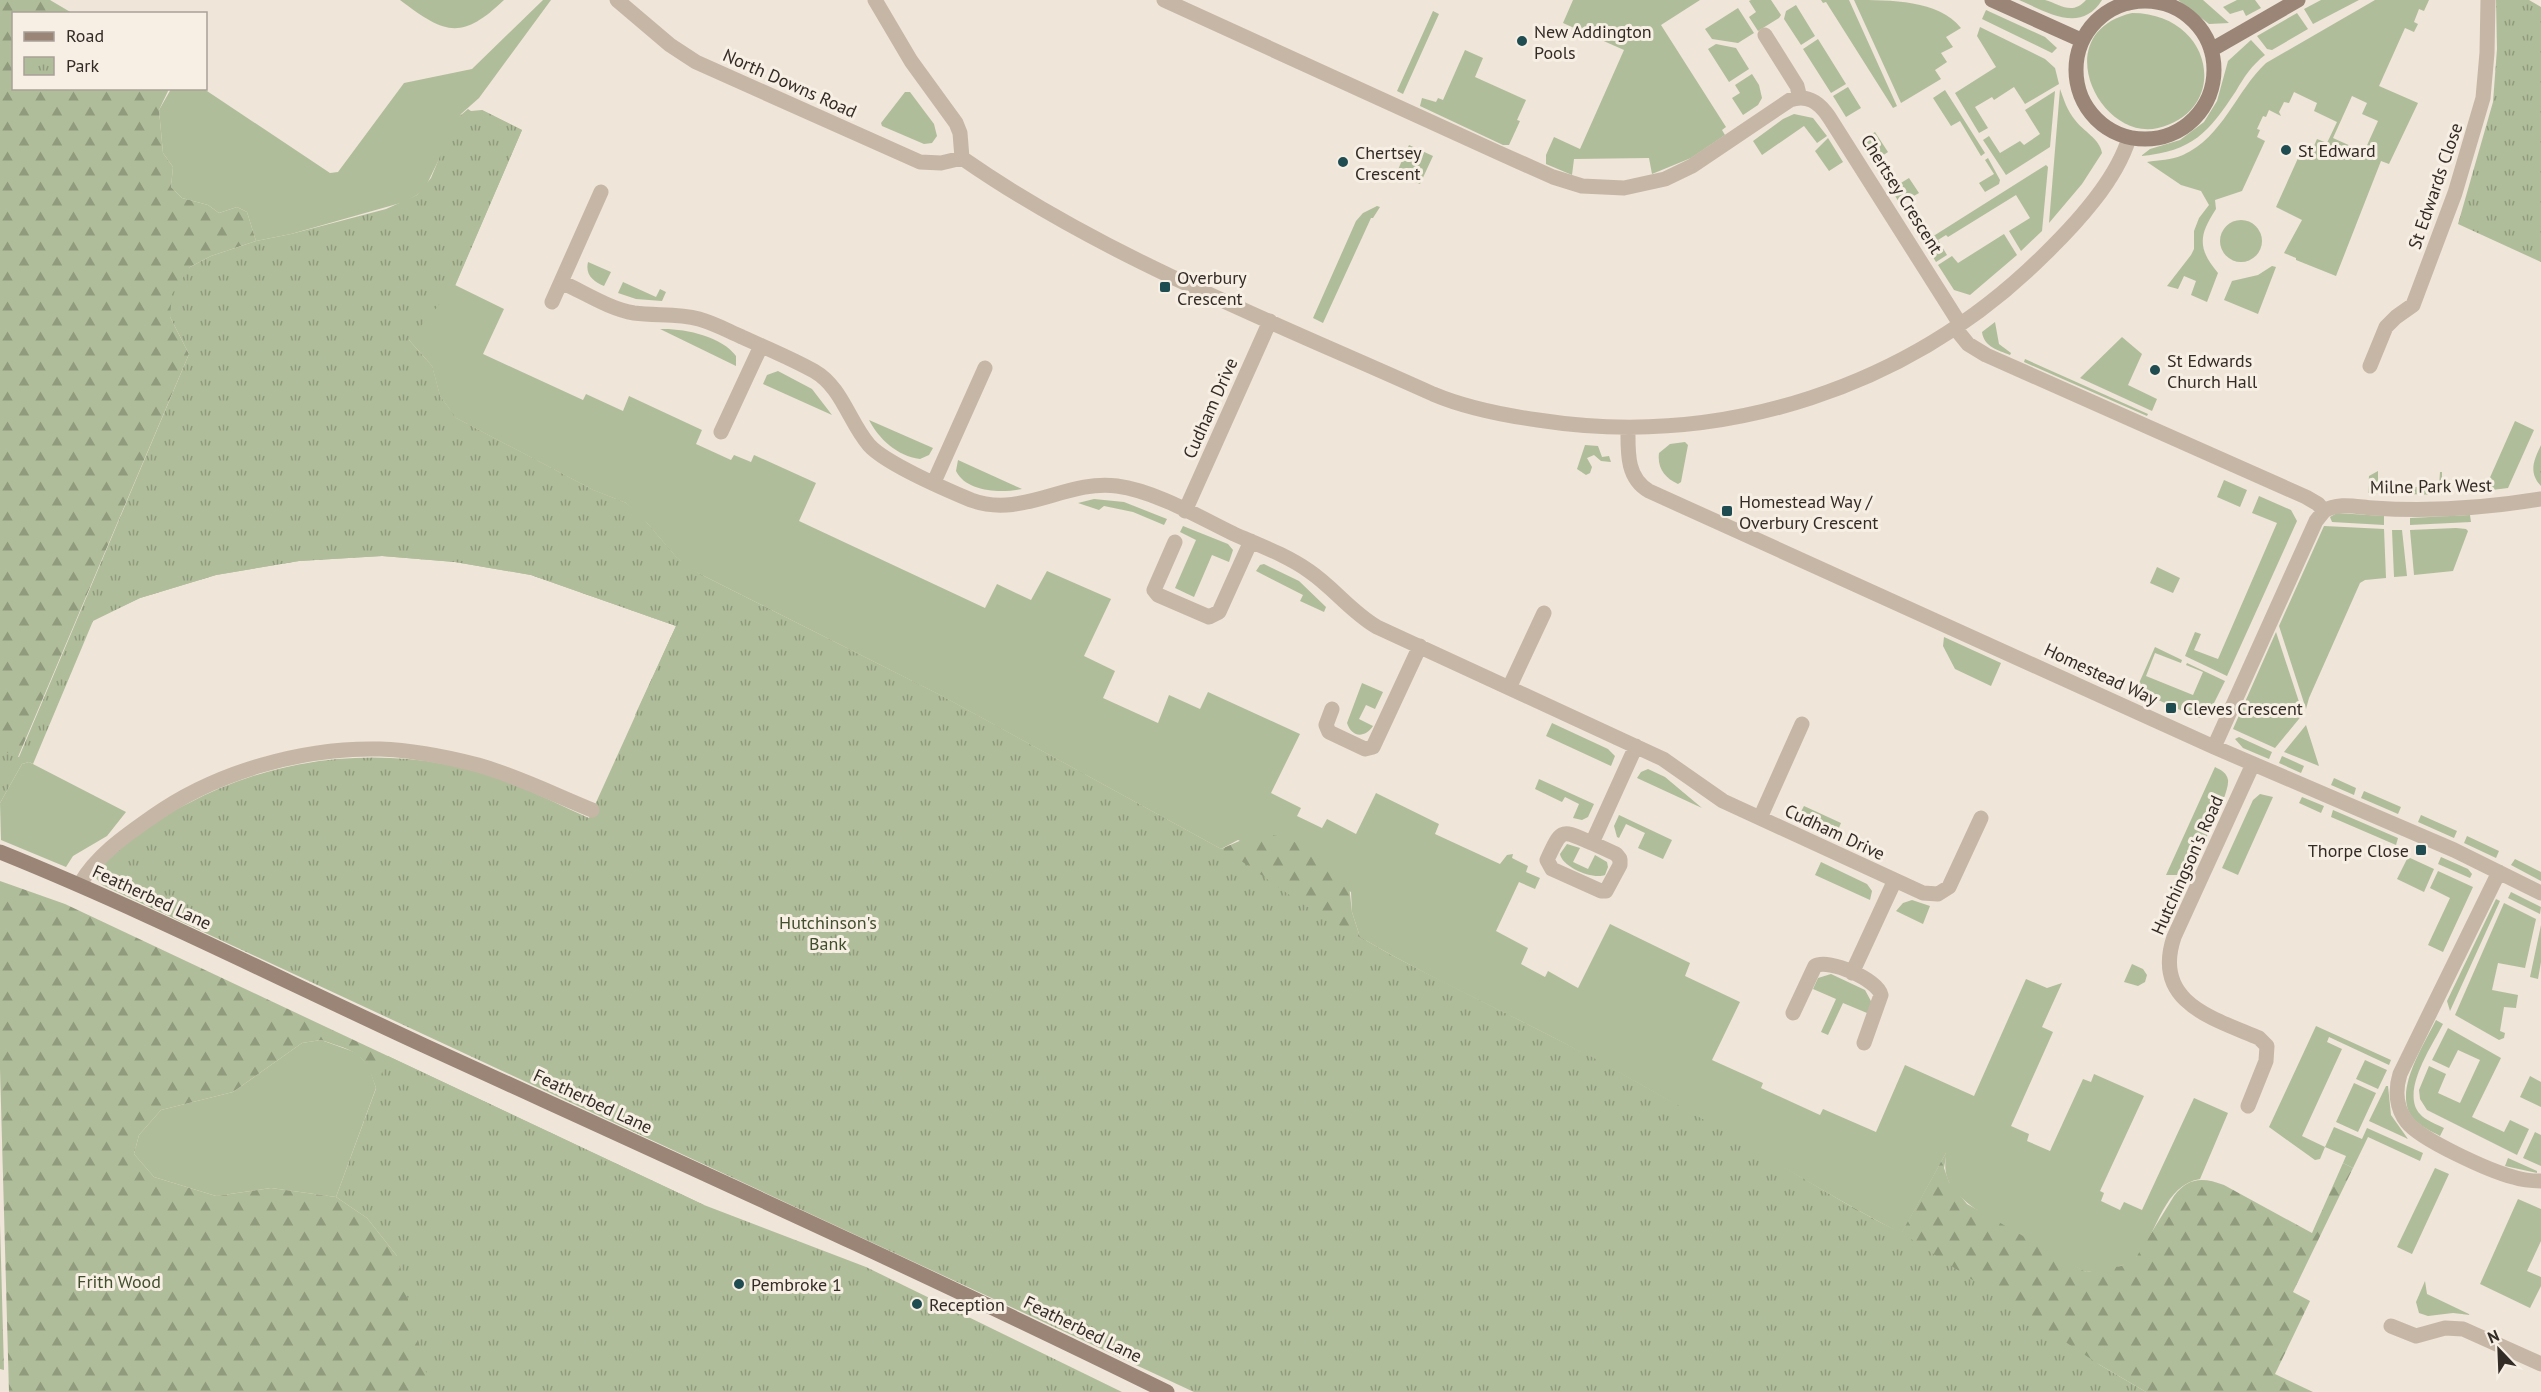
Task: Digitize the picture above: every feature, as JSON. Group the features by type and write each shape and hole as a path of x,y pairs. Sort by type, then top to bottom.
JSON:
{"street":[{"name":"North Downs Road","path":"617,0 680,52 723,75 915,160 931,164 962,158"},
{"path":"875,0 911,61 956,123 960,133 962,158 1005,186 1106,243 1270,321 1458,404 1564,424 1628,428 1671,426 1730,418 1819,396 1877,372 1957,326 2025,274 2072,227 2119,163 2129,138"},
{"path":"1164,0 1536,170 1582,186 1624,188 1665,179 1698,162 1784,103 1800,98 1797,86 1765,35"},
{"path":"1992,0 2081,40"},
{"path":"2211,50 2298,0"},
{"name":"St Edwards Close","path":"2370,366 2386,327 2413,305 2455,193 2483,98 2488,0"},
{"path":"2128,1 2157,3 2178,10 2194,23 2211,50 2213,81 2207,101 2196,117 2167,136 2144,140 2129,138 2109,130 2100,123 2080,94 2075,63 2081,40 2100,18 2128,1"},
{"name":"Chertsey Crescent","path":"1800,98 1816,102 1824,110 1957,326"},
{"path":"552,302 601,192"},
{"name":"Cudham Drive","path":"561,282 623,310 699,319 821,376 835,390 858,431 872,449 894,464 972,500 1002,506 1026,503 1085,486 1107,485 1136,490 1185,511 1310,571 1365,621 1673,764 1713,796 1923,893 1933,895 1944,892 1949,887 1981,818"},
{"name":"Cudham Drive","path":"1185,511 1270,321"},
{"path":"1957,326 1968,344 1986,355 2306,497 2318,504 2324,511 2316,521 2214,747"},
{"path":"722,432 761,346"},
{"path":"934,482 985,368"},
{"name":"Homestead Way","path":"1628,428 1630,466 1637,482 1649,491 2214,747 2430,840 2541,893"},
{"name":"Milne Park West","path":"2324,511 2338,506 2406,509 2452,508 2541,500"},
{"path":"1175,542 1154,590 1158,595 1209,616 1219,612 1251,541"},
{"path":"1509,688 1544,613"},
{"path":"1332,709 1326,725 1329,732 1365,749 1373,747 1420,646"},
{"name":"Cudham Drive","path":"1760,818 1802,724"},
{"path":"1592,843 1636,746"},
{"path":"80,885 88,870 104,854 168,806 201,788 251,768 300,756 380,749 446,758 479,765 592,810"},
{"name":"Hutchingson's Road","path":"2248,1106 2266,1061 2267,1046 2259,1038 2189,1005 2175,989 2169,968 2169,957 2174,938 2253,764"},
{"path":"1567,832 1592,843 1616,854 1620,859 1620,865 1606,891 1601,891 1552,869 1547,863 1562,833 1567,832"},
{"name":"Featherbed Lane","path":"0,852 80,885 958,1290 1167,1392"},
{"path":"2499,872 2400,1074 2397,1097 2406,1120 2423,1136 2502,1174 2541,1181"},
{"name":"Cudham Drive","path":"1852,973 1895,880"},
{"path":"1793,1013 1815,966 1828,963 1852,973 1874,983 1881,996 1864,1043"},
{"path":"2391,1326 2416,1336 2445,1328 2463,1329 2541,1364"}],"green space":[{"path":"0,0 50,0 70,12 12,12 12,90 169,90 159,110 163,153 173,167 171,187 182,198 208,205 219,213 237,207 247,212 256,241 211,256 190,267 170,317 189,354 18,757 0,782"},
{"path":"400,0 504,0 476,22 464,27 453,28 441,26 429,20"},
{"path":"543,0 551,0 479,98 461,114 426,186 417,195 404,202 291,234 256,241 247,212 237,207 219,213 208,205 182,198 171,187 173,167 163,153 159,110 170,90 206,90 330,173 338,172 404,83 472,69"},
{"path":"1573,0 1700,0 1661,25 1726,127 1722,130 1725,135 1691,158 1652,174 1649,158 1574,159 1572,175 1546,164 1546,155 1554,137 1580,149 1624,50 1563,23"},
{"path":"1771,0 1781,15 1758,31 1749,17 1756,12 1749,1"},
{"path":"1821,0 1849,0 1897,106 1893,108 1826,2 1823,3"},
{"path":"1854,0 1898,1 1927,7 1952,19 1961,28 1946,37 1953,47 1941,53 1947,62 1935,70 1941,79 1901,103"},
{"path":"2019,0 2045,0 2071,8 2081,5 2086,0 2102,0 2094,10 2084,16 2074,18 2052,14"},
{"path":"2178,0 2203,0 2229,23 2209,24"},
{"path":"2237,0 2255,0 2261,8 2246,16 2243,10 2230,14 2223,7"},
{"path":"2321,0 2359,0 2313,24 2304,9"},
{"path":"2375,0 2429,0 2424,11 2419,9 2414,22 2418,24 2414,32 2405,28 2379,86 2418,103 2389,164 2381,161 2336,276 2284,253 2302,220 2276,207 2299,156 2308,160 2317,139 2327,143 2337,122 2314,111 2317,103 2294,92 2289,103 2284,102 2279,112 2281,116 2269,110 2266,117 2263,116 2257,129 2260,130 2257,137 2265,141 2242,191 2215,200 2216,209 2206,226 2203,241 2206,256 2218,273 2207,302 2191,295 2196,281 2184,276 2178,289 2167,286 2191,255 2194,249 2194,231 2199,218 2209,205 2201,191 2181,185 2147,162 2178,157 2197,147 2219,125 2255,74 2266,63","holes":["2352,96 2367,103 2362,114 2378,121 2364,152 2333,138"]},
{"path":"2496,0 2529,0 2541,7 2541,262 2458,224 2493,102 2497,49"},
{"path":"1796,5 1815,36 1801,45 1784,19 1786,11"},
{"path":"1738,8 1754,33 1738,43 1712,39 1705,29"},
{"path":"1986,10 2045,37 2057,48 2052,53 1982,19"},
{"path":"1433,11 1439,14 1403,94 1397,91"},
{"path":"2132,13 2159,17 2181,28 2195,45 2203,64 2204,84 2197,102 2181,118 2158,128 2137,128 2117,119 2102,103 2091,83 2087,62 2092,41 2106,24"},
{"path":"2297,13 2308,29 2272,50 2267,49 2257,36"},
{"path":"1980,27 2045,59 2055,68 2059,84 2025,104 2014,87 1994,100 1992,97 1975,107 1988,128 1979,133 1955,93 1996,67 1977,36"},
{"path":"1818,39 1846,84 1831,93 1803,49"},
{"path":"2251,40 2265,55 2256,63 2207,129 2187,144 2174,150 2141,156 2150,149 2180,140 2204,122 2217,101 2228,61"},
{"path":"1716,44 1736,48 1749,69 1729,82 1708,49"},
{"path":"1465,50 1483,58 1475,77 1526,100 1517,120 1520,121 1509,145 1503,145 1420,106 1422,98 1436,102 1438,98 1443,100"},
{"path":"1752,74 1759,85 1762,98 1758,105 1743,115 1732,98 1740,93 1735,85"},
{"path":"1848,87 1861,108 1846,117 1833,96"},
{"path":"2060,89 2072,116 2095,139 2102,153 2082,184 2049,223"},
{"path":"1945,90 1985,153 1981,156 1960,121 1951,126 1933,98"},
{"path":"2055,91 2050,147 2006,175 1983,140 1989,136 2000,153 2020,141 2024,145 2040,134 2025,110"},
{"path":"905,92 910,92 934,124 937,136 932,143 924,144 882,126 881,123"},
{"name":"Hutchinson's Bank","path":"468,109 482,110 522,130 455,286 409,340 432,366 440,396 456,418 593,490 626,503 641,516 676,557 701,575 940,695 1237,858 1301,903 1392,956 1594,1058 1715,1126 1866,1216 1902,1233 2100,1365 2146,1392 1194,1392 102,885 95,877 98,866 163,816 221,788 257,775 330,760 405,759 479,772 535,793 589,818 676,626 531,575 455,562 382,556 299,561 216,575 140,598 93,621 33,764 29,762 22,764 0,803 0,750 19,757 189,354 170,317 172,294 190,267 211,256 256,241 386,209 417,195 431,178 455,120"},
{"path":"482,110 522,130 455,285 504,309 483,354 583,400 586,394 623,411 629,396 702,430 696,444 731,460 734,455 751,462 754,455 816,483 799,521 985,608 997,584 1031,600 1047,571 1111,599 1084,656 1115,671 1103,698 1158,723 1169,695 1200,709 1208,692 1300,734 1271,793 1301,808 1297,816 1322,828 1327,819 1356,834 1376,793 1439,824 1435,834 1500,864 1507,855 1513,854 1512,858 1528,866 1526,872 1540,878 1535,889 1519,882 1496,931 1528,948 1521,964 1545,977 1548,971 1578,988 1610,924 1690,963 1685,976 1740,1002 1712,1060 1763,1083 1761,1088 1820,1115 1823,1109 1876,1132 1905,1065 1974,1096 2026,979 2047,988 2062,983 2042,1027 2053,1032 2011,1126 2029,1134 2027,1141 2050,1151 2083,1079 2091,1082 2094,1074 2144,1096 2100,1191 2104,1193 2101,1201 2120,1210 2124,1202 2142,1210 2194,1098 2228,1113 2200,1179 2188,1183 2170,1199 2145,1245 2133,1260 2106,1269 2086,1272 2012,1232 1974,1208 1959,1196 1950,1184 1945,1165 1946,1153 1902,1233 1898,1232 1632,1080 1360,937 1352,912 1351,892 1238,840 1221,849 940,695 692,570 676,557 647,523 626,503 593,490 456,418 440,396 432,366 409,340 460,191"},
{"path":"1794,114 1813,118 1827,136 1817,143 1804,126 1762,155 1753,141 1783,119"},
{"path":"1875,132 1888,152 1873,162 1860,142"},
{"path":"1828,138 1843,162 1829,171 1815,151"},
{"path":"1409,145 1433,156 1420,184 1396,174"},
{"path":"1988,158 2000,180 1999,184 1985,192 1979,183 1994,174 1985,160"},
{"path":"2046,165 2048,167 2042,231 2021,251 2009,231 2030,218 2016,195 1948,237 1946,235 1938,240 1947,255 1936,262 1924,242"},
{"path":"1909,178 1919,193 1900,204 1891,189"},
{"path":"1377,206 1380,207 1371,218 1323,323 1313,318 1356,221 1363,213"},
{"path":"2241,220 2256,226 2262,241 2256,256 2241,262 2226,256 2220,241 2226,226"},
{"path":"2004,234 2017,255 1970,295 1954,290 1938,265 1952,256 1958,263"},
{"path":"588,262 611,272 604,286 591,277 587,267"},
{"path":"2272,266 2276,267 2258,314 2224,300 2232,281 2258,275"},
{"path":"623,282 656,297 660,289 666,292 662,301 636,299 618,293"},
{"path":"1995,322 1999,344 2011,353 2010,355 1992,347 1983,337 1982,332"},
{"path":"389,323 432,366 440,396 456,418 593,490 626,503 641,516 676,557 692,570 940,695 1221,849 1260,832 1286,838 1333,859 1348,876 1352,912 1360,937 1632,1080 1898,1232 1902,1232 1947,1151 1944,1168 1949,1182 1967,1204 2086,1272 2121,1266 2137,1256 2174,1196 2190,1182 2203,1180 2224,1185 2312,1233 2343,1163 2353,1168 2293,1292 2310,1301 2275,1374 2313,1392 2146,1392 2100,1365 635,715 676,626 531,575 455,562 382,556 299,561 216,575 140,598 93,620"},
{"path":"660,329 680,330 712,338 730,349 736,356 736,366"},
{"path":"2122,337 2142,354 2128,385 2157,399 2152,411 2080,378"},
{"path":"2025,359 2148,414 2147,416 2024,362"},
{"path":"778,371 812,389 832,415 763,384 767,375"},
{"path":"869,420 933,448 929,455 920,459 904,454 883,440"},
{"path":"2515,421 2534,430 2508,488 2484,491"},
{"path":"1685,442 1688,445 1681,482 1678,484 1663,472 1659,463 1659,453 1670,444"},
{"path":"1585,445 1598,446 1602,457 1609,456 1611,462 1601,461 1594,455 1587,458 1592,467 1590,473 1586,475 1577,469"},
{"path":"2541,445 2541,486 2533,471 2534,461"},
{"path":"958,460 1022,489 996,491 968,484 956,471"},
{"path":"2378,471 2378,487 2439,487 2440,472 2442,472 2442,495 2368,493 2369,476"},
{"path":"2224,480 2247,490 2240,507 2217,497"},
{"path":"2259,496 2291,510 2297,521 2227,676 2185,656 2195,632 2201,634 2194,650 2218,659 2277,523 2252,513"},
{"path":"1094,499 1124,502 1167,519 1164,525 1133,512 1104,506 1099,510 1078,503"},
{"path":"2337,513 2384,516 2384,525 2332,522 2330,517"},
{"path":"2470,515 2471,522 2410,525 2410,518"},
{"path":"1183,526 1228,544 1233,550 1229,562 1212,555 1194,597 1175,588 1196,540 1180,532"},
{"path":"2324,526 2384,529 2386,578 2365,580 2360,583 2306,709 2279,626"},
{"path":"2456,528 2468,531 2453,571 2414,575 2410,530"},
{"path":"2392,530 2402,530 2407,576 2394,577"},
{"path":"1264,564 1299,581 1326,607 1324,612 1300,601 1303,595 1256,571 1260,565"},
{"path":"2157,567 2180,578 2173,593 2150,583"},
{"path":"2276,632 2303,714 2275,748 2233,729"},
{"path":"1944,637 2001,663 1991,686 1955,669 1943,646"},
{"path":"2155,647 2182,660 2181,663 2155,653 2146,676 2193,695 2203,672 2186,665 2187,663 2225,681 2207,717 2198,718 2136,690"},
{"path":"1362,683 1383,692 1375,709 1366,705 1359,719 1373,726 1366,733 1359,735 1349,728 1347,723"},
{"path":"1552,723 1608,749 1615,756 1611,766 1546,736"},
{"path":"2306,725 2319,766 2284,752"},
{"path":"2239,737 2272,752 2269,759 2243,748 2235,739"},
{"path":"2282,756 2304,766 2301,773 2279,763"},
{"path":"29,762 126,812 107,836 73,856 66,867 1,840 0,803 22,764"},
{"path":"2215,767 2225,774 2228,780 2219,811 2189,872 2166,875"},
{"path":"1648,769 1665,777 1702,808 1637,778 1641,772"},
{"path":"2334,778 2356,788 2354,795 2331,785"},
{"path":"1539,779 1594,804 1588,817 1582,820 1573,818 1579,804 1565,797 1562,802 1535,789"},
{"path":"2364,791 2401,807 2398,814 2361,798"},
{"path":"2260,794 2273,797 2238,875 2222,868 2253,800"},
{"path":"2302,797 2324,806 2321,813 2299,803"},
{"path":"1804,806 1841,823 1835,837 1797,819"},
{"path":"2333,810 2398,838 2396,845 2331,817"},
{"path":"1619,815 1672,840 1663,859 1638,848 1645,833 1626,824 1619,838 1617,837 1614,826"},
{"path":"2421,815 2457,831 2454,838 2418,822"},
{"path":"2467,836 2499,851 2496,858 2464,843"},
{"path":"1567,844 1580,848 1573,862 1588,869 1595,855 1607,862 1605,875 1593,876 1572,868 1560,854"},
{"path":"2408,857 2434,869 2424,892 2397,879"},
{"path":"2441,857 2468,869 2472,874 2470,878 2438,864"},
{"path":"2515,859 2541,872 2541,881 2511,865"},
{"path":"1821,862 1867,884 1872,891 1870,900 1815,875"},
{"path":"2438,871 2473,887 2443,952 2428,945 2450,898 2430,888"},
{"name":"Frith Wood","path":"0,881 65,904 704,1205 440,1392 9,1392 0,1069","holes":["321,1040 357,1055 363,1060 372,1076 376,1088 397,1256 367,1218 336,1197 271,1188 216,1196 154,1177 134,1154 139,1135 161,1110 233,1092 302,1043"]},
{"path":"2511,892 2541,907 2540,914 2508,898"},
{"path":"2496,899 2500,901 2450,1011 2447,1001"},
{"path":"1912,900 1930,906 1923,924 1896,911 1903,903"},
{"path":"2504,903 2536,919 2525,968 2498,963 2492,990 2518,995 2516,1008 2504,1007 2500,1031 2505,1033 2504,1038 2499,1040 2455,1015"},
{"path":"2541,925 2541,962 2538,979 2530,977"},
{"path":"2132,964 2143,969 2147,975 2145,982 2138,986 2124,982"},
{"path":"1831,974 1865,990 1872,1003 1867,1013 1843,1003 1828,1035 1821,1032 1836,999 1813,989 1818,978"},
{"path":"2436,1020 2443,1024 2420,1069 2414,1094 2415,1105 2420,1114 2444,1128 2440,1136 2422,1126 2412,1117 2407,1106 2406,1094 2412,1068"},
{"path":"2316,1026 2391,1060 2389,1065 2329,1037 2327,1042 2342,1049 2302,1136 2325,1147 2320,1159 2315,1160 2269,1127"},
{"path":"2448,1028 2501,1058 2472,1117 2504,1132 2510,1120 2529,1129 2517,1155 2427,1110 2420,1099 2419,1090 2429,1066 2446,1074 2438,1093 2460,1103 2480,1060 2458,1050 2449,1068 2432,1060"},
{"path":"321,1040 357,1053 369,1067 376,1088 336,1197 271,1188 216,1196 154,1177 134,1154 139,1135 161,1110 233,1092 302,1043"},
{"path":"388,1056 704,1205 866,1267 1122,1392 431,1392 397,1256 367,1218 336,1197"},
{"path":"2365,1060 2387,1070 2378,1089 2356,1079"},
{"path":"2530,1076 2541,1082 2541,1107 2520,1097"},
{"path":"2354,1083 2376,1093 2358,1132 2336,1122"},
{"path":"2388,1086 2391,1115 2408,1139 2369,1121"},
{"path":"2334,1127 2362,1139 2367,1128 2423,1153 2420,1161 2368,1137 2353,1168 2343,1163 2346,1156 2325,1147"},
{"path":"2535,1132 2541,1135 2541,1166 2523,1158"},
{"path":"2508,1158 2537,1171 2537,1173 2505,1166"},
{"path":"2435,1168 2449,1174 2412,1254 2397,1247"},
{"path":"2518,1199 2541,1209 2541,1241 2527,1271 2541,1277 2541,1286 2530,1308 2480,1284"},
{"path":"0,1223 4,1370 0,1369"},
{"path":"2425,1281 2427,1294 2471,1315 2453,1313 2428,1316 2419,1313 2416,1302"}],"place":[{"name":"New Addington Pools","path":"1522,41"},
{"name":"St Edward","path":"2286,150"},
{"name":"Chertsey Crescent","path":"1343,162"},
{"name":"Overbury Crescent","path":"1165,287"},
{"name":"St Edwards Church Hall","path":"2155,370"},
{"name":"Homestead Way / Overbury Crescent","path":"1727,511"},
{"name":"Cleves Crescent","path":"2171,708"},
{"name":"Thorpe Close","path":"2421,850"},
{"name":"Pembroke 1","path":"739,1284"},
{"name":"Reception","path":"917,1304"}]}
